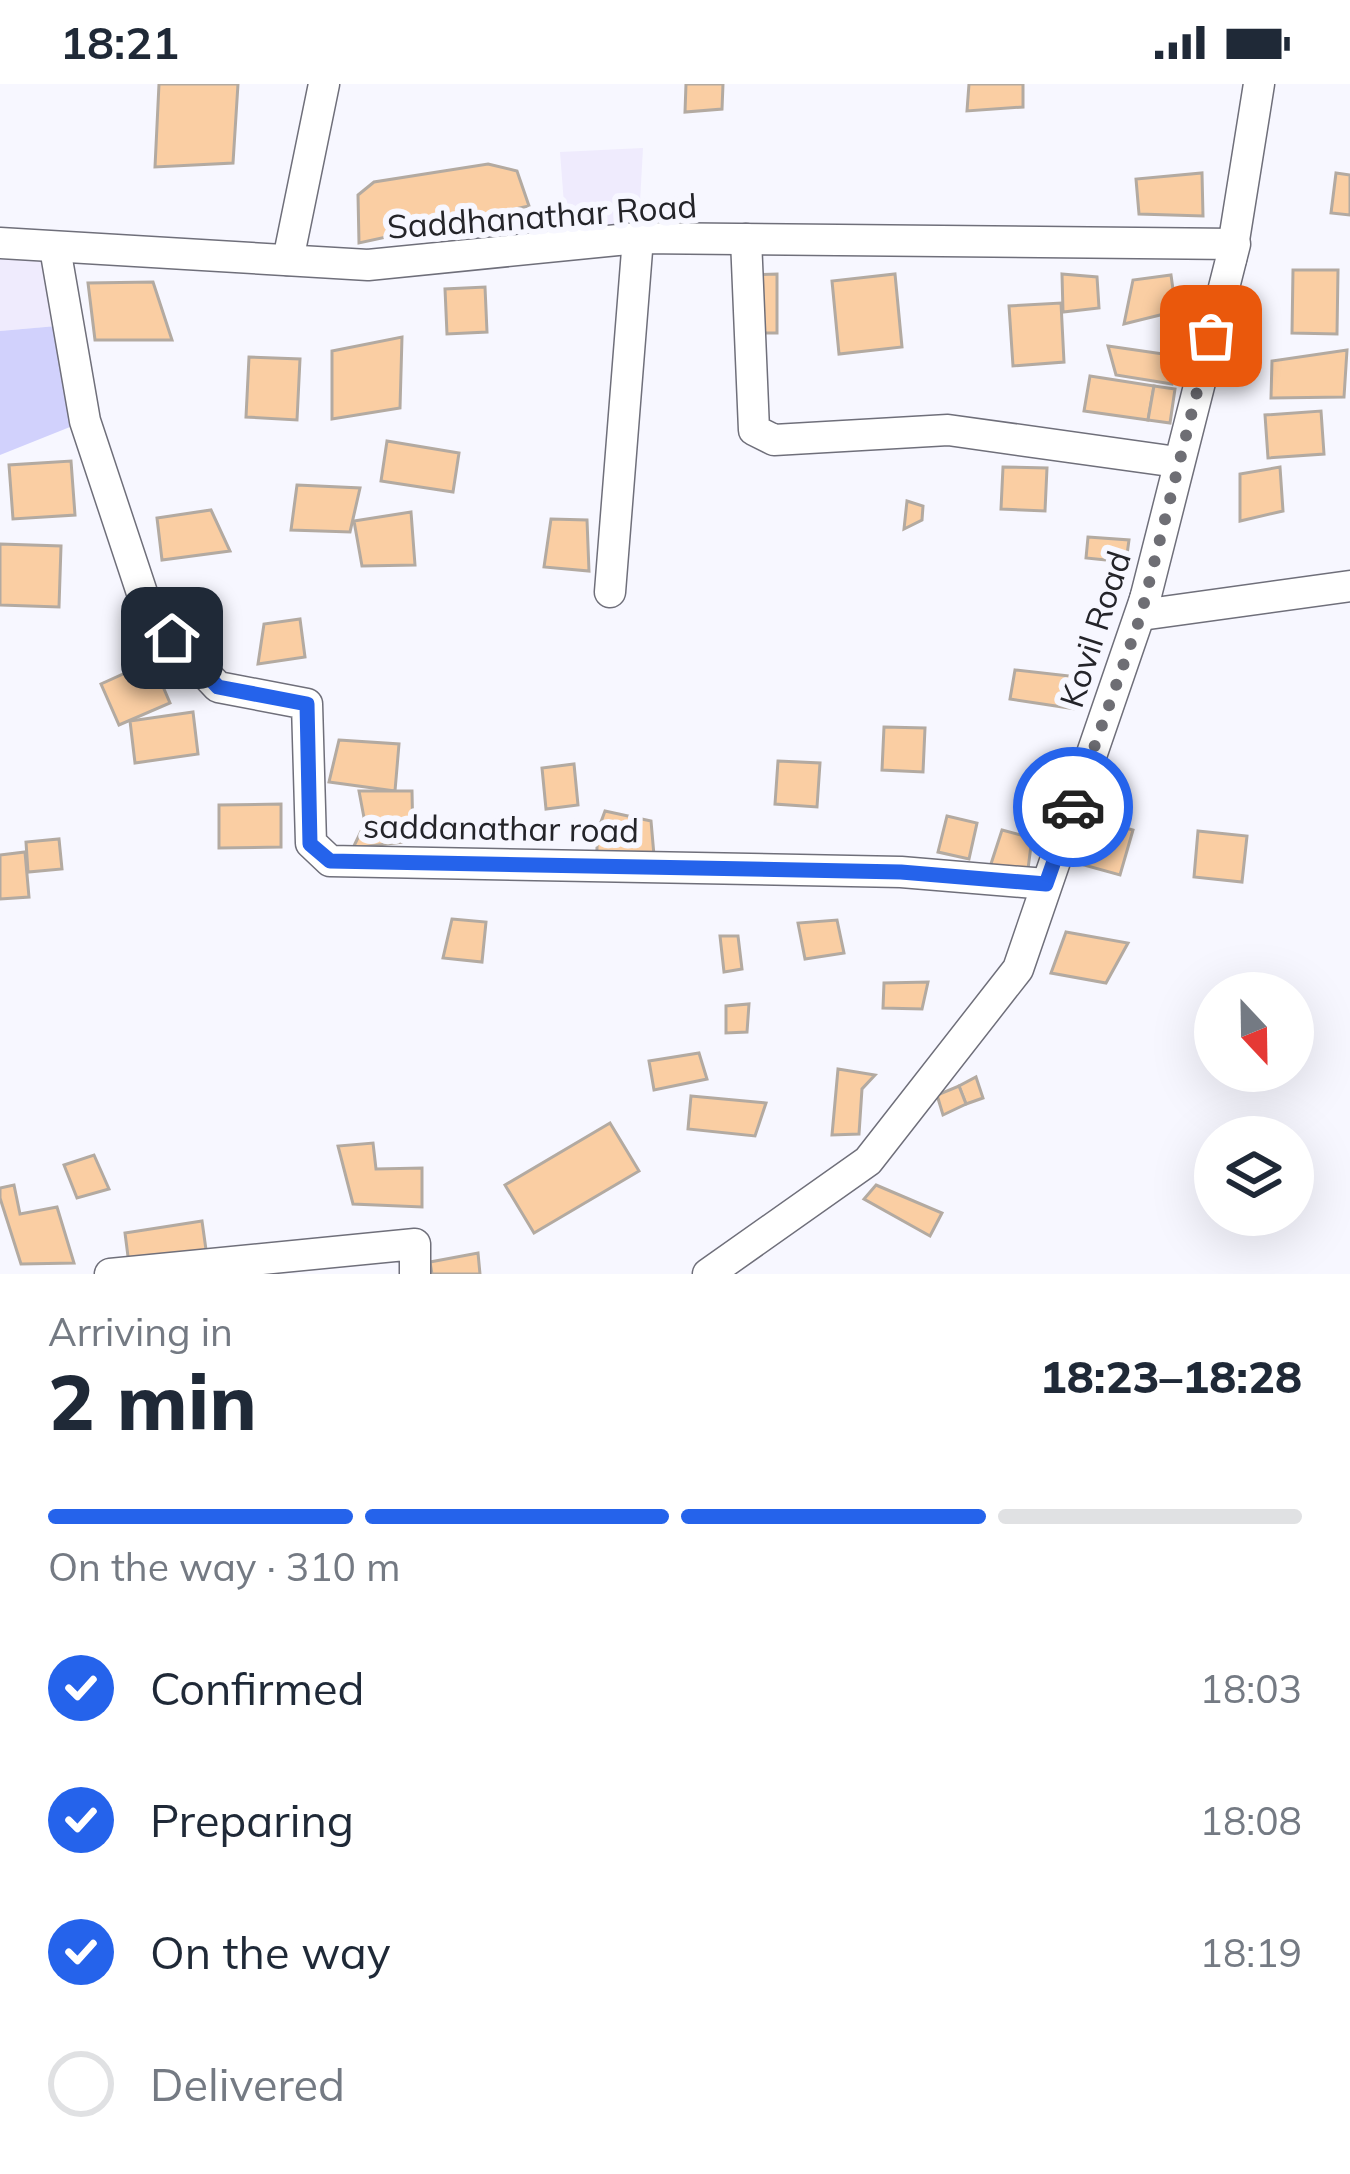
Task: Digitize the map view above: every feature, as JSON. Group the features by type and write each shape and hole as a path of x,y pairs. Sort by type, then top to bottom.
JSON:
{"street":[{"path":"288,260 324,84"},
{"name":"Kovil Road","path":"708,1274 868,1161 1018,969 1141,615 1235,244 1258,84"},
{"path":"610,592 638,238"},
{"name":"Saddhanathar Road","path":"0,243 368,265 638,238 1235,244"},
{"path":"746,239 754,430 774,440 948,430 1177,462"},
{"path":"1235,244 1141,615 1350,586"},
{"name":"saddanathar road","path":"56,248 85,421 149,614 218,687 307,704 310,844 330,861 901,872 1046,884"},
{"path":"110,1274 415,1244 416,1274"}],"shaded area":[{"path":"643,148 638,238 567,243 560,152"},
{"path":"0,243 55,248 68,325 0,331"},
{"path":"68,325 85,421 0,455 0,331"}],"building":[{"path":"159,84 238,84 233,163 155,167"},
{"path":"686,84 723,84 722,109 685,112"},
{"path":"969,84 1023,84 1023,107 967,111"},
{"path":"488,164 517,171 529,206 359,243 358,195 374,182"},
{"path":"1202,173 1203,216 1139,214 1136,179"},
{"path":"1336,173 1350,175 1350,215 1331,213"},
{"path":"1293,270 1338,270 1337,334 1292,333"},
{"path":"777,274 777,333 747,333 748,275"},
{"path":"895,274 902,347 839,354 832,281"},
{"path":"1062,274 1097,277 1099,308 1063,312"},
{"path":"1171,275 1176,311 1124,324 1133,280"},
{"path":"153,282 172,340 95,340 88,283"},
{"path":"485,287 487,332 447,334 445,289"},
{"path":"1061,303 1064,362 1013,366 1009,306"},
{"path":"402,337 400,408 332,419 332,351"},
{"path":"1108,346 1177,356 1172,384 1116,375"},
{"path":"1347,350 1344,397 1271,398 1272,361"},
{"path":"249,357 300,359 297,420 246,417"},
{"path":"1090,376 1154,386 1148,420 1084,411"},
{"path":"1154,386 1175,389 1170,423 1148,420"},
{"path":"1321,411 1324,454 1268,458 1265,415"},
{"path":"387,441 459,453 453,492 381,481"},
{"path":"71,461 75,515 13,519 9,465"},
{"path":"1003,467 1047,468 1045,511 1001,509"},
{"path":"1280,467 1283,511 1240,521 1240,474"},
{"path":"297,485 360,488 350,532 291,530"},
{"path":"907,501 923,506 922,520 904,529"},
{"path":"211,510 230,551 162,560 157,518"},
{"path":"411,512 415,565 362,566 354,521"},
{"path":"551,519 587,520 589,571 544,567"},
{"path":"1088,537 1129,540 1126,562 1086,558"},
{"path":"0,544 61,546 59,607 0,605"},
{"path":"300,619 305,657 258,664 264,624"},
{"path":"152,661 170,703 119,725 101,684"},
{"path":"1015,670 1087,678 1076,709 1010,699"},
{"path":"193,712 198,754 135,763 130,721"},
{"path":"884,727 925,728 923,772 882,770"},
{"path":"339,740 399,744 395,791 329,782"},
{"path":"778,761 820,763 817,807 775,804"},
{"path":"574,764 578,805 546,809 542,768"},
{"path":"359,791 412,791 413,841 353,848 365,823"},
{"path":"281,804 281,847 219,848 219,805"},
{"path":"605,811 651,821 655,867 596,866 598,830"},
{"path":"947,816 977,823 969,859 938,852"},
{"path":"1086,817 1133,830 1120,875 1073,862"},
{"path":"1002,830 1032,838 1028,869 989,870"},
{"path":"1198,831 1247,836 1242,882 1194,877"},
{"path":"59,839 62,869 28,872 26,842"},
{"path":"25,852 29,897 0,899 0,855"},
{"path":"452,919 486,922 482,962 443,958"},
{"path":"837,920 844,953 805,959 798,923"},
{"path":"1066,932 1128,943 1106,983 1051,973"},
{"path":"720,936 738,936 742,969 724,972"},
{"path":"928,982 922,1009 883,1008 884,983"},
{"path":"749,1004 747,1032 726,1033 726,1006"},
{"path":"699,1053 707,1079 654,1090 649,1061"},
{"path":"838,1069 875,1075 862,1089 859,1134 832,1135"},
{"path":"976,1077 983,1098 966,1104 959,1086"},
{"path":"959,1086 966,1104 943,1115 937,1095"},
{"path":"691,1096 766,1103 755,1136 688,1129"},
{"path":"610,1123 639,1171 534,1233 505,1185"},
{"path":"373,1143 376,1169 422,1168 422,1207 353,1204 338,1146"},
{"path":"94,1155 109,1189 77,1198 64,1165"},
{"path":"14,1185 20,1214 57,1207 74,1263 21,1264 0,1198 0,1188"},
{"path":"876,1185 942,1213 930,1236 864,1199"},
{"path":"202,1221 208,1264 130,1272 125,1233"},
{"path":"478,1253 480,1274 432,1274 430,1262"}],"way so far":[{"path":"1073,807 1141,615 1211,336"}],"route":[{"path":"172,638 218,687 307,704 310,844 330,861 901,872 1046,884 1073,807"}]}
